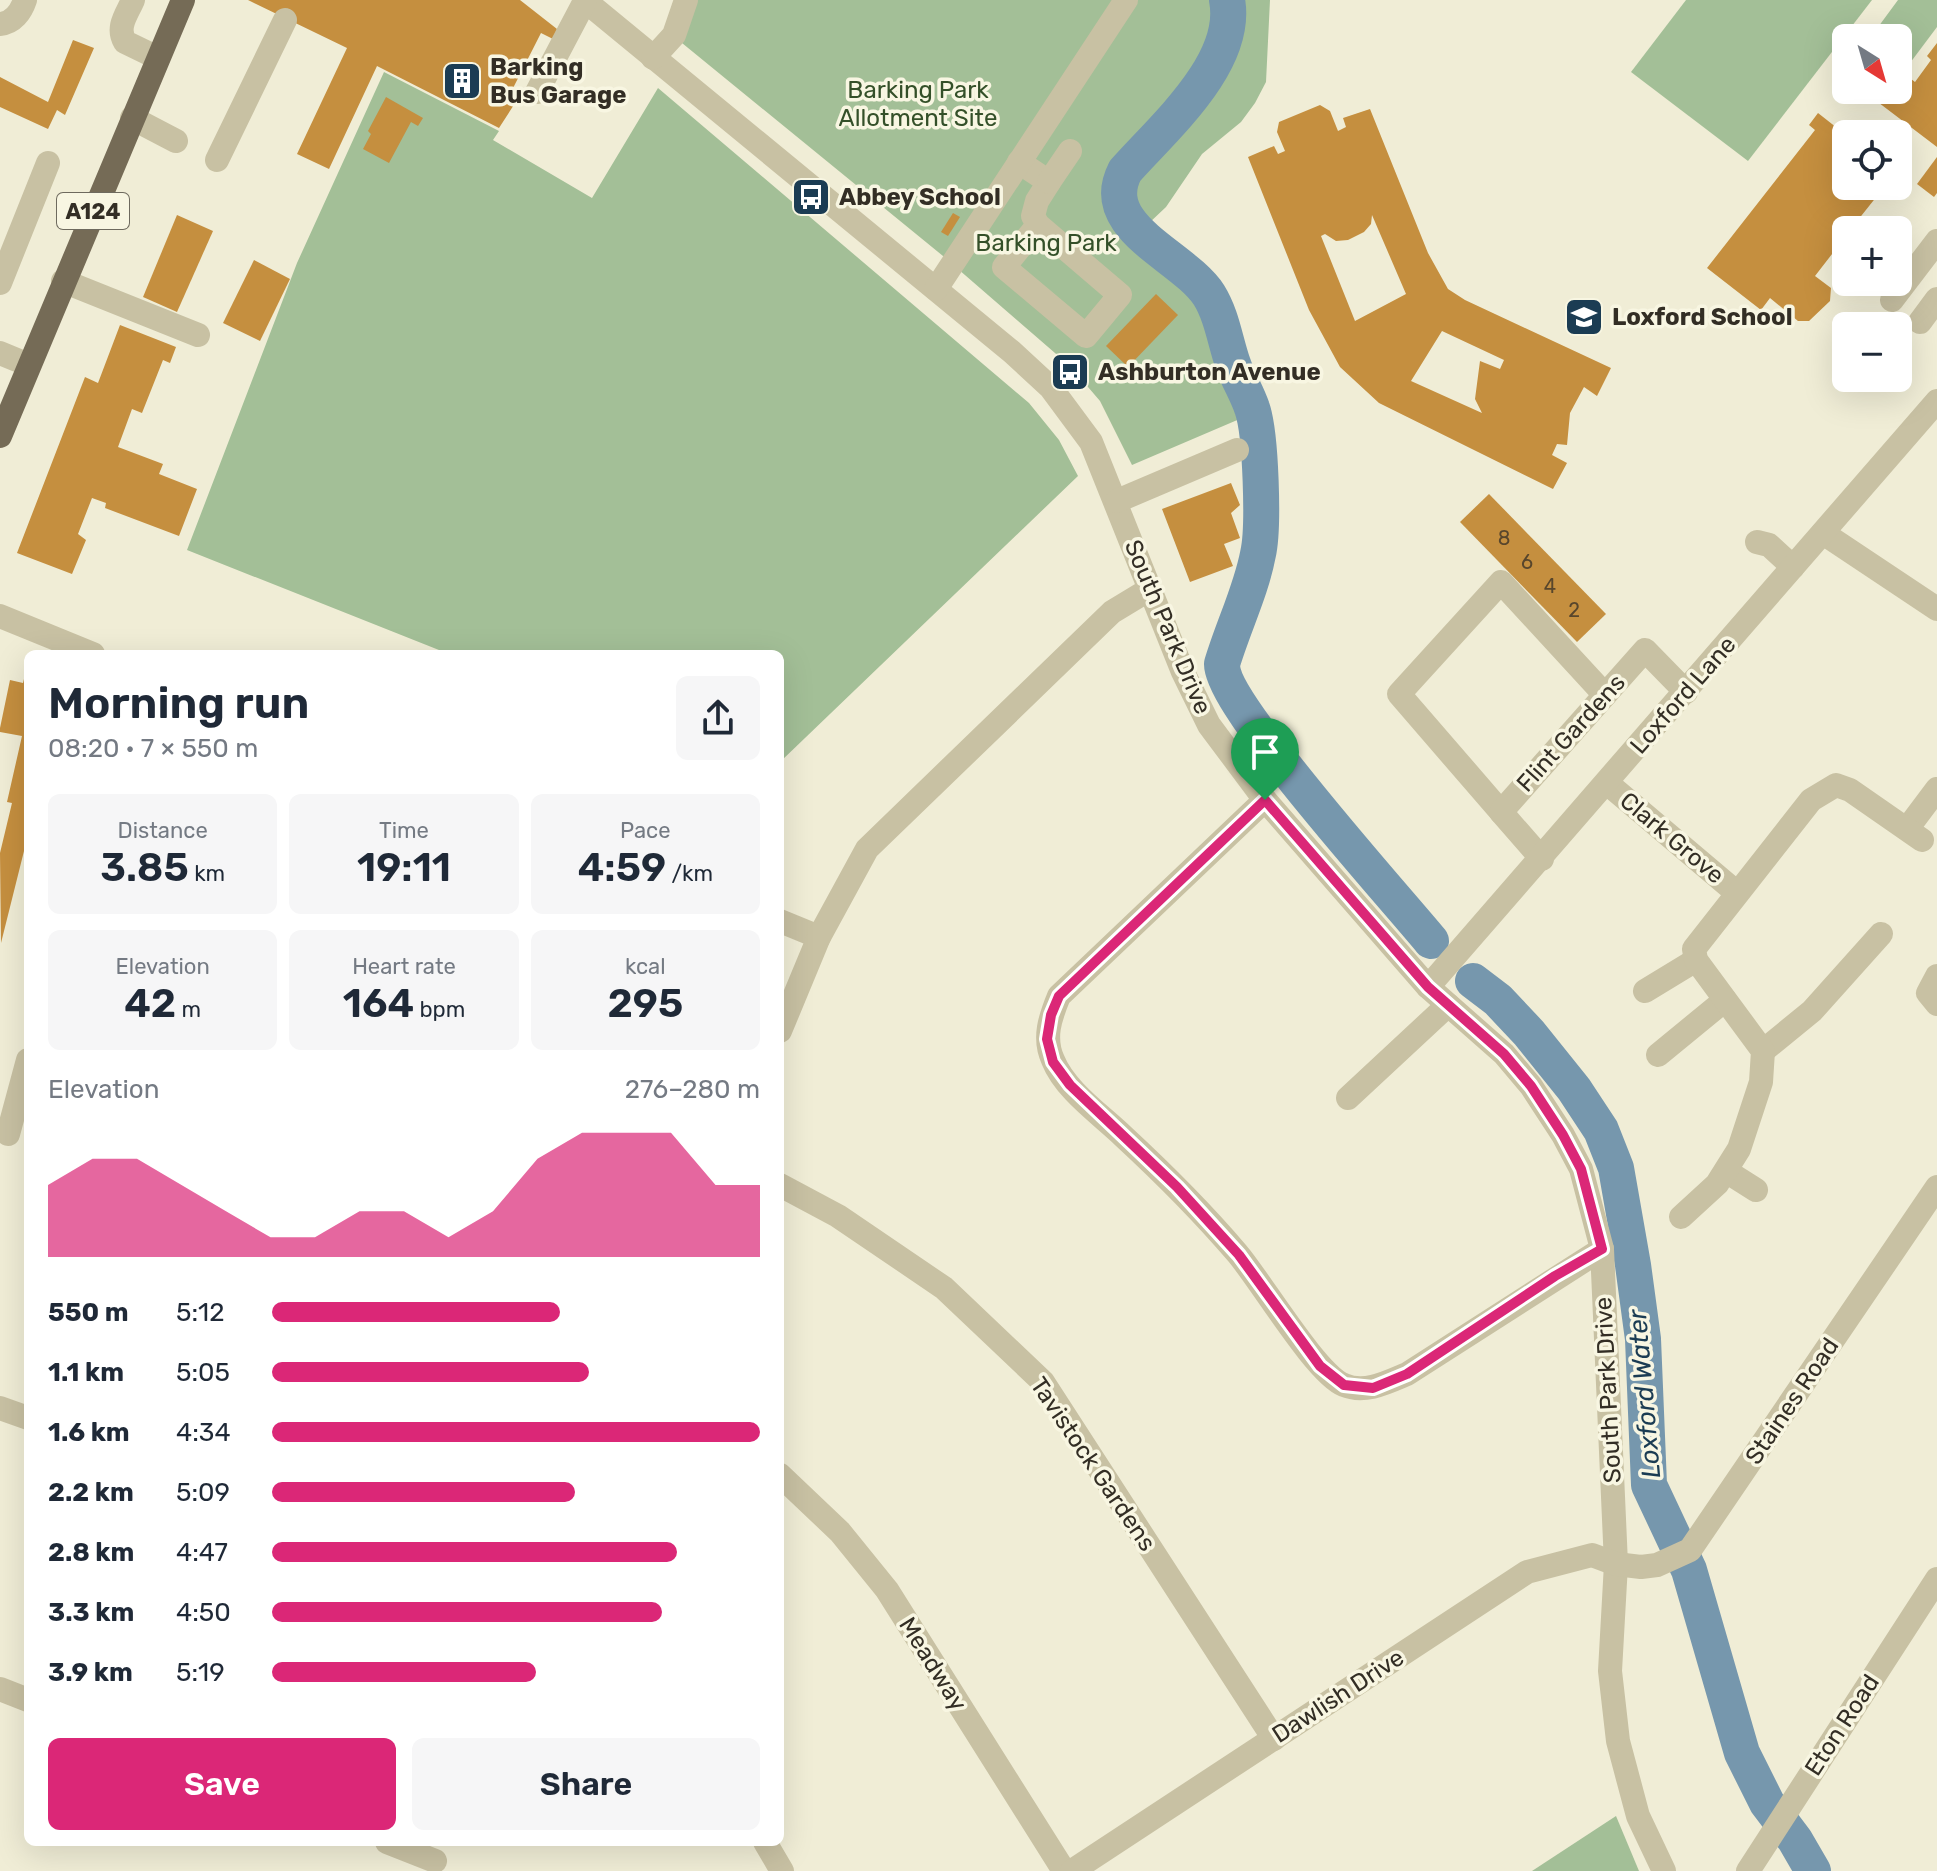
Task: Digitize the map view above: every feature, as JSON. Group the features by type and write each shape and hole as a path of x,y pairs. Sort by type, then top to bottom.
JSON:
{"main road":[{"name":"A124","path":"0,436 183,0"}],"street":[{"path":"0,24 12,20 25,0"},
{"path":"133,0 122,25 122,37 125,42 158,58"},
{"path":"537,92 585,0"},
{"name":"South Park Drive","path":"585,0 1012,352 1072,413 1091,442 1117,501 1183,672 1209,725 1265,800 1428,987 1504,1054 1531,1086 1563,1135 1581,1169 1602,1249 1616,1564 1610,1671 1618,1741 1638,1816 1664,1871"},
{"path":"653,58 674,35 686,0"},
{"path":"936,289 1126,0"},
{"path":"217,160 285,20"},
{"path":"132,118 176,141"},
{"path":"1038,225 1004,267 1086,336 1120,295 1038,225 1033,216 1037,201 1070,151"},
{"path":"1019,162 1049,182"},
{"path":"0,283 48,163"},
{"path":"1892,300 1937,241"},
{"path":"63,281 198,335"},
{"path":"1920,322 1937,299"},
{"path":"0,353 29,365"},
{"name":"Loxford Lane","path":"1428,987 1823,533 1928,431 1937,401"},
{"path":"1117,501 1237,450"},
{"path":"1823,533 1937,609"},
{"path":"1757,542 1769,545 1793,567"},
{"path":"1501,812 1399,694 1501,582 1605,695"},
{"path":"784,1021 819,937 867,849 1112,612 1150,589"},
{"path":"0,616 83,650"},
{"name":"Flint Gardens","path":"1542,859 1501,812 1645,650 1686,692"},
{"name":"Clark Grove","path":"1607,783 1737,893"},
{"path":"1681,1217 1699,1203 1726,1171 1739,1149 1761,1082 1763,1051 1696,960 1694,949 1811,800 1836,785 1850,790 1915,834 1937,789"},
{"path":"1265,800 1059,996 1051,1015 1047,1039 1053,1062 1070,1085 1177,1187 1229,1243 1320,1366 1344,1385 1373,1388 1407,1374 1555,1276 1602,1249"},
{"path":"784,923 819,937"},
{"path":"1763,1051 1812,1011 1881,934"},
{"path":"1645,991 1696,960"},
{"path":"1937,976 1928,993 1937,1004"},
{"path":"1658,1055 1725,1000"},
{"path":"1348,1098 1448,1005"},
{"path":"12,1136 24,1079"},
{"path":"1726,1171 1756,1190"},
{"name":"Tavistock Gardens","path":"784,1187 838,1216 944,1288 1043,1382 1274,1739"},
{"name":"Staines Road","path":"1616,1564 1641,1567 1682,1554 1937,1187"},
{"path":"0,1408 24,1417"},
{"name":"Meadway","path":"784,1479 840,1532 887,1590 1064,1871"},
{"name":"Dawlish Drive","path":"1072,1871 1527,1572 1592,1555 1616,1564"},
{"name":"Eton Road","path":"1748,1871 1937,1579"},
{"path":"0,1689 24,1698"},
{"path":"399,1846 436,1858"},
{"path":"767,1846 782,1871"}],"green space":[{"path":"696,0 1221,0 1223,11 1210,65 1123,166 1113,192 1117,214 1139,239 1205,298 1249,415 1132,465 1100,401 1070,366 943,256 682,43"},
{"path":"1238,0 1270,0 1266,82 1241,122 1202,154 1166,207 1148,224 1130,205 1130,186 1136,175 1220,78 1235,40"},
{"path":"1686,0 1872,0 1854,24 1832,24 1832,52 1748,161 1631,72"},
{"path":"1898,0 1937,0 1937,27 1912,60 1912,24 1880,24"},
{"path":"384,72 499,131 493,140 592,198 658,88 1029,403 1059,440 1078,476 784,758 784,650 439,650 187,550 297,263"},
{"path":"1616,1816 1639,1871 1532,1871"}],"building":[{"name":"Barking Bus Garage","path":"248,0 520,0 557,29 553,39 541,33 509,96 517,100 499,128 377,66 329,169 297,154 347,48"},
{"path":"73,40 94,48 65,115 57,110 48,129 0,107 0,77 48,102"},
{"path":"1937,43 1937,147 1912,128 1912,120 1901,120 1880,104 1912,104 1912,80 1915,82 1931,60 1927,56"},
{"path":"386,97 423,118 418,126 411,122 389,163 363,149 371,134 368,131"},
{"path":"1320,105 1330,111 1338,131 1346,127 1343,118 1370,109 1428,253 1448,289 1465,300 1611,368 1597,396 1584,387 1570,413 1567,445 1557,444 1552,455 1567,463 1553,489 1379,403 1340,367 1309,310 1248,157 1274,146 1278,154 1285,151 1277,132 1279,122","holes":["1372,215 1406,294 1355,321 1321,236 1325,234 1336,241 1348,240 1364,232 1371,224","1442,331 1504,360 1500,369 1480,361 1475,399 1482,413 1411,381"]},
{"path":"1818,113 1832,124 1832,200 1874,200 1861,216 1832,216 1832,254 1815,276 1831,288 1830,301 1809,321 1798,321 1770,298 1761,310 1707,268 1815,130 1809,125"},
{"path":"1937,157 1937,193 1934,197 1917,184"},
{"path":"953,213 960,217 948,236 941,232"},
{"path":"177,215 213,231 177,312 143,297"},
{"path":"254,260 290,279 260,341 223,323"},
{"path":"1156,294 1178,315 1128,367 1106,346"},
{"path":"120,325 176,347 170,363 163,360 142,413 132,409 118,447 163,464 159,474 197,489 179,536 105,508 106,503 92,498 78,534 86,540 72,574 17,553 85,377 98,383"},
{"path":"1231,483 1240,505 1231,513 1240,538 1224,544 1233,566 1190,582 1162,509"},
{"path":"1489,494 1606,614 1577,642 1460,522"},
{"path":"24,679 24,851 1,943 0,853 12,803 7,802 22,736 0,732 0,728 10,680 23,683"}],"waterway":[{"name":"Loxford Water","path":"1227,0 1228,24 1210,70 1177,115 1125,171 1119,191 1122,209 1146,239 1197,281 1209,295 1255,420 1261,481 1260,541 1251,582 1222,664 1229,686 1278,758 1431,941"},
{"name":"Loxford Water","path":"1473,981 1498,1000 1529,1033 1574,1089 1601,1130 1616,1168 1643,1339 1649,1485 1689,1570 1742,1753 1767,1803 1795,1840 1813,1871"}],"place":[{"name":"Barking Bus Garage","path":"462,81"},
{"name":"Abbey School","path":"811,197"},
{"name":"Loxford School","path":"1584,317"},
{"name":"Ashburton Avenue","path":"1070,372"}],"route":[{"path":"1265,800 1428,987 1504,1054 1531,1086 1581,1169 1602,1249 1555,1276 1407,1374 1373,1388 1344,1385 1320,1366 1239,1255 1177,1187 1070,1085 1053,1062 1047,1039 1051,1015 1059,996 1265,800"}],"park label":[{"name":"Barking Park Allotment Site","path":"918,104"},
{"name":"Barking Park","path":"1046,243"}]}
